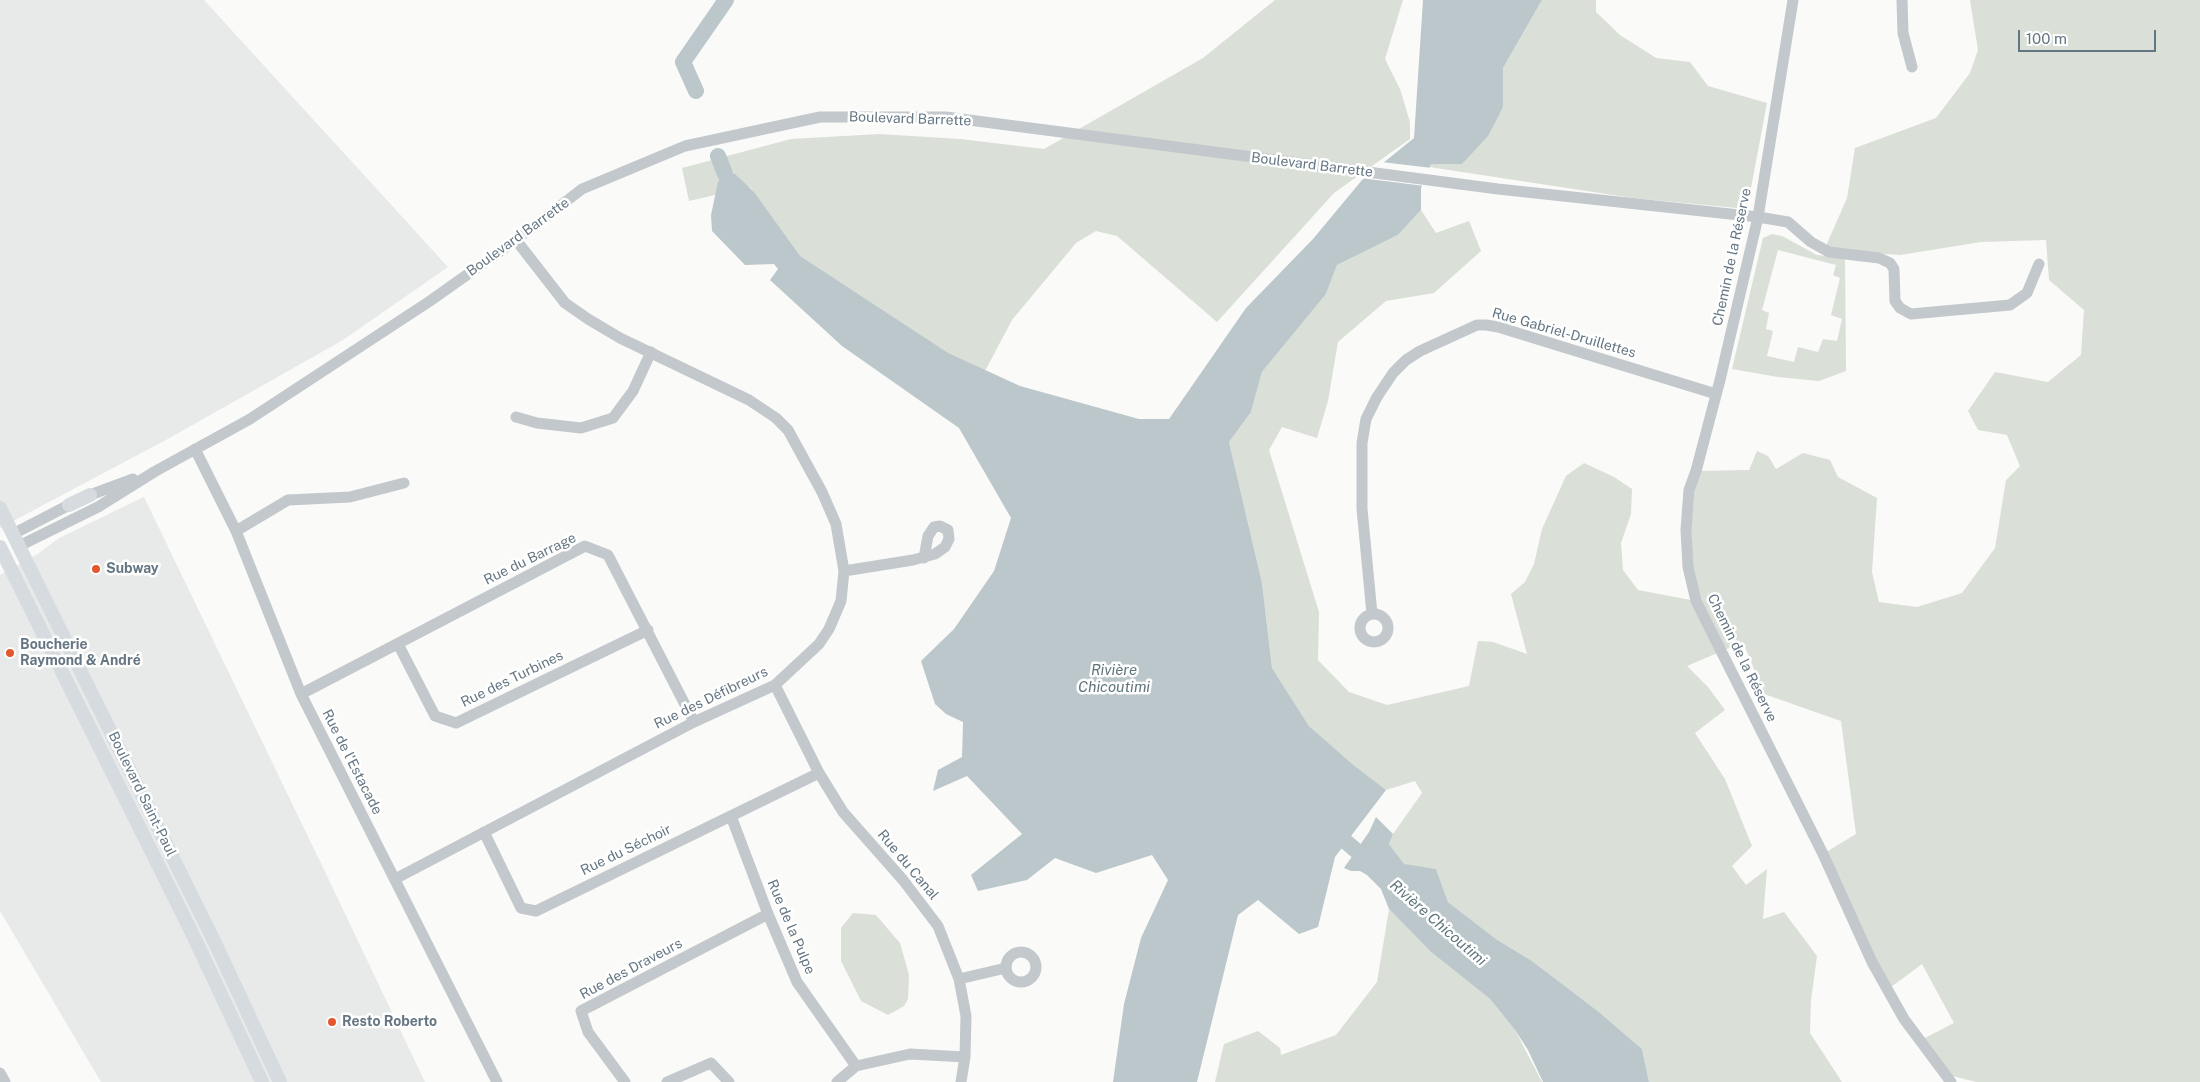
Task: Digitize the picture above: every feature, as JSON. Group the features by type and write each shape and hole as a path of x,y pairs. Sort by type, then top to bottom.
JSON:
{"main road":[{"name":"Boulevard Barrette","path":"69,505 90,495"},
{"name":"Boulevard Saint-Paul","path":"0,508 215,943 280,1082"},
{"name":"Boulevard Barrette","path":"1,549 13,534"},
{"name":"Boulevard Barrette","path":"1,549 20,546"},
{"name":"Boulevard Saint-Paul","path":"1,549 178,905 262,1082"}],"street":[{"name":"Chemin de la Réserve","path":"1793,0 1758,217 1716,394 1696,471 1689,490 1686,530 1688,567 1696,601 1823,854 1872,962 1904,1019 1951,1082"},
{"path":"1902,0 1903,34 1912,67"},
{"name":"Boulevard Barrette","path":"20,546 98,507 154,472 250,419 422,306 516,240 582,189 685,146 820,117 946,118 1498,189 1758,217 1788,222 1811,242 1829,252 1879,258 1890,263 1894,269 1895,301 1900,308 1911,314 2010,305 2027,292 2039,264"},
{"name":"Rue des Défibreurs","path":"395,879 694,722 775,686 819,644 829,629 841,601 844,571 836,524 822,492 788,430 776,418 749,400 620,338 565,303 516,240"},
{"name":"Rue Gabriel-Druillettes","path":"1372,614 1362,509 1362,443 1366,419 1377,397 1393,373 1406,360 1477,325 1486,325 1498,327 1716,394"},
{"path":"516,417 537,423 582,428 613,418 633,391 651,352"},
{"name":"Rue de l'Estacade","path":"195,449 236,530 301,694 497,1082"},
{"name":"Boulevard Barrette","path":"90,495 154,472"},
{"path":"236,530 288,500 350,497 404,483"},
{"name":"Boulevard Barrette","path":"13,534 69,505"},
{"name":"Rue du Barrage","path":"301,694 585,546 608,555 694,722"},
{"path":"844,571 924,558"},
{"name":"Rue des Turbines","path":"398,644 435,716 456,723 648,630"},
{"name":"Rue du Canal","path":"775,686 819,772 843,812 903,880 938,926 959,979 966,1016 965,1057 961,1082"},
{"name":"Rue du Séchoir","path":"484,832 521,908 536,911 819,772"},
{"name":"Rue de la Pulpe","path":"731,816 768,914 797,982 856,1066"},
{"name":"Rue des Draveurs","path":"625,1082 588,1032 581,1012 768,914"},
{"path":"959,979 1006,968"},
{"path":"837,1082 856,1066 910,1054 965,1057"},
{"path":"667,1082 711,1064 730,1082"},
{"path":"0,1073 5,1082"}],"shaded area":[{"path":"0,0 204,0 448,267 343,340 166,440 0,528"},
{"path":"1275,0 1403,0 1385,59 1400,89 1410,122 1410,139 1334,193 1217,322 1117,236 1096,231 1076,243 1012,320 985,371 942,351 799,256 750,187 689,201 682,168 791,139 879,134 960,139 1044,149 1203,58"},
{"path":"1542,0 1596,0 1596,12 1620,35 1656,58 1690,62 1708,86 1767,103 1747,209 1633,198 1429,167 1431,164 1462,164 1503,107 1503,68"},
{"path":"1970,0 2200,0 2200,1082 1976,1082 1945,1074 1921,1040 1954,1023 1922,964 1887,990 1823,854 1856,834 1841,721 1764,694 1743,642 1687,666 1708,687 1725,710 1695,733 1725,779 1752,846 1732,866 1746,885 1767,869 1763,919 1784,912 1817,956 1811,1000 1810,1033 1842,1082 1649,1082 1642,1049 1599,1012 1532,961 1496,939 1448,902 1436,869 1404,865 1389,844 1393,834 1422,793 1415,781 1386,790 1352,765 1309,726 1272,668 1262,583 1229,442 1251,412 1262,372 1326,294 1337,265 1398,235 1421,210 1436,233 1469,221 1481,251 1434,293 1386,301 1338,342 1328,401 1317,438 1282,427 1269,450 1319,612 1318,660 1349,692 1387,705 1469,686 1478,641 1493,642 1527,654 1511,594 1525,582 1534,564 1542,529 1566,476 1584,463 1614,477 1632,489 1631,514 1621,543 1623,570 1638,590 1696,601 1688,567 1696,471 1749,470 1757,451 1768,456 1776,469 1803,453 1830,460 1838,477 1877,498 1872,572 1879,602 1917,607 1962,593 1995,548 2006,480 2020,466 2007,435 1978,430 1968,411 1995,372 2048,382 2081,355 2084,310 2049,280 2046,240 1981,242 1900,255 1844,251 1826,246 1847,198 1855,148 1936,118 1970,73 1978,50"},
{"path":"1772,234 1782,236 1817,255 1845,258 1846,371 1819,381 1778,377 1732,369 1763,238","holes":["1778,250 1836,265 1833,275 1840,278 1831,315 1842,319 1837,341 1823,339 1818,352 1798,347 1794,362 1767,356 1773,331 1766,329 1769,313 1762,310"]},
{"path":"144,497 425,1082 101,1082 0,911 0,575 39,553 59,538"},
{"path":"1389,909 1431,952 1490,999 1515,1030 1542,1082 1215,1082 1224,1044 1258,1031 1280,1048 1281,1055 1336,1035 1377,982"},
{"path":"853,913 876,915 900,943 909,975 908,999 904,1006 888,1015 861,1001 841,961 841,928"}],"water":[{"name":"Rivière Chicoutimi","path":"1423,0 1542,0 1503,68 1503,107 1488,136 1462,164 1431,164 1421,188 1421,210 1398,235 1337,265 1326,294 1262,372 1251,412 1229,442 1262,583 1272,668 1309,726 1352,764 1386,790 1335,857 1318,927 1299,934 1258,900 1238,915 1197,1082 1113,1082 1124,1004 1141,938 1168,880 1152,855 1096,873 1055,858 1027,880 978,891 971,875 1022,834 967,776 933,791 938,770 962,757 963,722 946,714 935,704 921,661 954,629 994,571 1011,518 959,428 842,346 770,280 778,269 774,264 745,265 712,231 711,215 718,182 725,174 735,174 754,192 800,256 948,353 1020,386 1139,419 1169,419 1246,308 1313,239 1362,180 1414,138"},
{"name":"Rivière Chicoutimi","path":"1376,817 1393,834 1389,844 1404,864 1436,869 1448,902 1496,939 1532,961 1599,1012 1642,1049 1649,1082 1543,1082 1528,1050 1515,1030 1490,999 1431,952 1389,909 1381,889 1367,875 1360,871 1351,871 1344,868 1369,832"}],"pier":[{"path":"1381,162 1432,168 1425,186 1360,178"}],"waterway":[{"path":"696,91 683,62 726,0"},
{"path":"718,156 725,174"},
{"name":"Rivière Chicoutimi","path":"1331,829 1373,865"}],"place":[{"name":"Subway","path":"96,569"},
{"name":"Boucherie Raymond & André","path":"10,653"},
{"name":"Resto Roberto","path":"332,1022"}]}
